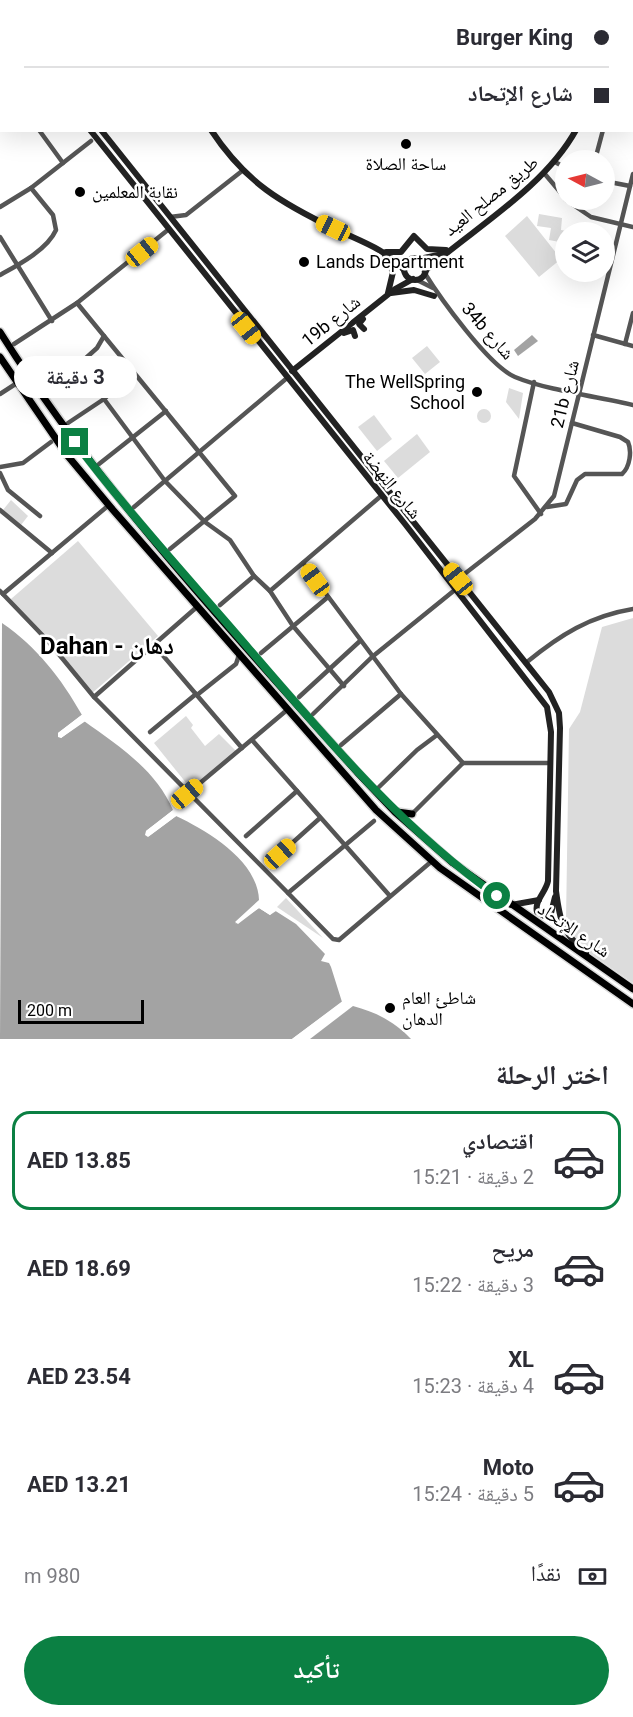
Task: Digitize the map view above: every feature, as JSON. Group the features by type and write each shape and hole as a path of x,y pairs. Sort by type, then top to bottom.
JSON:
{"main road":[{"name":"شارع النهضة","path":"92,132 405,524 547,707 551,732 548,880 547,889 539,900"},
{"name":"شارع النهضة","path":"102,132 549,692 559,713 556,891 559,917 569,937 605,969"},
{"path":"213,132 242,171 258,186 304,213 390,256 409,260 419,259 425,265 425,272 414,279 390,256"},
{"name":"طريق مصلح العيد","path":"563,150 575,132"},
{"name":"طريق مصلح العيد","path":"425,272 555,162"},
{"path":"380,251 401,252 414,236 427,249 446,252"},
{"path":"380,251 389,261 393,272 388,294 414,290 435,293"},
{"name":"طريق مصلح العيد","path":"419,259 446,252"},
{"path":"404,271 409,260"},
{"name":"19b شارع","path":"388,294 404,271"},
{"name":"19b شارع","path":"292,371 400,284 414,279"},
{"path":"224,300 228,297 237,302"},
{"path":"364,329 359,326 360,321 380,302"},
{"path":"310,357 315,357 348,331 353,330 355,336"},
{"name":"شارع الإتحاد","path":"0,332 61,425 101,477 297,698 314,724 395,812 453,863 633,989"},
{"name":"شارع الإتحاد","path":"0,357 67,455 376,810 432,861 511,920 633,1004"},
{"path":"405,524 418,538 423,535"},
{"path":"303,728 312,730 314,724"},
{"path":"395,812 412,814"},
{"path":"511,905 539,900 537,912 548,915 553,910 556,891"}],"street":[{"path":"40,132 63,163"},
{"path":"598,150 602,132"},
{"path":"0,207 31,188 91,141"},
{"path":"170,217 186,215 242,171"},
{"path":"544,173 555,186"},
{"name":"21b شارع","path":"458,579 541,514 556,491 633,174"},
{"path":"615,183 630,186"},
{"path":"0,275 19,264 49,240 56,230 56,220 31,188"},
{"path":"581,210 591,217 633,227"},
{"path":"181,232 186,215"},
{"path":"14,344 77,303 169,229"},
{"path":"0,237 19,264 52,321"},
{"name":"34b شارع","path":"425,272 435,293"},
{"name":"34b شارع","path":"414,279 435,293 501,368 516,377 633,405"},
{"path":"77,303 235,496 170,549"},
{"path":"625,344 633,313"},
{"path":"593,335 633,346"},
{"path":"46,394 97,348 104,336"},
{"path":"68,423 104,399 132,373"},
{"path":"134,507 287,378"},
{"path":"534,382 514,476 541,514"},
{"path":"0,394 17,383"},
{"path":"104,399 165,481 205,522 230,540 254,576 270,591 293,626 344,686"},
{"path":"99,464 166,411"},
{"path":"547,507 566,504 577,480 585,474 622,474 626,470 631,452 628,442 620,437 572,423"},
{"path":"0,467 23,463 51,442"},
{"path":"0,473 8,490 40,516"},
{"path":"270,591 381,496"},
{"path":"109,505 2,593 48,640 94,697 187,794 336,940 432,861"},
{"path":"0,510 52,553"},
{"path":"303,563 401,694 463,763"},
{"path":"219,605 254,576"},
{"path":"313,714 372,657 456,589"},
{"path":"261,653 328,597"},
{"path":"94,697 198,606"},
{"path":"527,662 570,629 613,612 633,609"},
{"path":"297,698 360,641"},
{"path":"154,645 242,748"},
{"path":"150,732 236,664 239,655"},
{"path":"341,745 401,694"},
{"path":"187,794 287,710"},
{"path":"379,787 417,750 437,735"},
{"path":"252,740 390,896"},
{"path":"412,814 463,763 550,764"},
{"path":"246,836 297,791"},
{"path":"280,854 320,818"},
{"path":"288,893 374,821"}],"shaded area":[{"path":"539,214 562,218 562,222 555,222 555,241 549,240 551,228 537,226"},
{"path":"527,216 555,251 555,264 539,277 505,236"},
{"path":"532,335 538,341 518,356 514,350"},
{"path":"427,346 440,362 425,374 412,358"},
{"path":"509,388 523,393 519,419 506,402"},
{"path":"481,409 487,409 491,416 487,423 481,423 477,419 477,413"},
{"path":"374,415 392,439 377,451 358,427"},
{"path":"417,434 430,452 398,478 384,461"},
{"path":"11,500 28,516 21,525 3,510"},
{"path":"78,541 158,636 91,694 17,610 11,599"},
{"path":"633,618 633,983 577,944 566,926 568,925 566,921 569,729 580,712 602,627"},
{"path":"2,623 26,642 47,664 66,688 82,715 58,733 61,738 84,721 147,771 166,796 173,810 146,831 149,836 176,816 202,830 229,849 250,873 259,900 235,922 238,924 259,908 270,915 274,910 296,924 325,954 321,961 329,963 342,1002 292,1039 0,1039"},
{"path":"186,716 193,725 191,728 205,746 219,734 238,753 191,789 154,743"},
{"path":"286,898 323,938 277,907"},
{"path":"353,1006 385,1018 411,1039 310,1039"}],"pier":[{"path":"84,713 84,717 76,723 83,719 87,720 61,738 58,737 58,733"},
{"path":"176,808 175,812 153,830 175,814 179,814 148,837 145,835 146,831"},
{"path":"262,899 258,905 269,911 275,907 276,911 270,915 259,908 235,924"},
{"path":"344,1000 343,1004 296,1039 292,1039"},
{"path":"352,1003 356,1003 307,1039 316,1030"}],"place":[{"name":"ساحة الصلاة","path":"406,144"},
{"name":"نقابة المعلمين","path":"80,192"},
{"name":"Lands Department","path":"304,262"},
{"name":"The WellSpring School","path":"477,392"},
{"name":"شاطئ العام الدهان","path":"390,1008"}],"district":[{"name":"Dahan - دهان","path":"107,646"}],"route":[{"path":"75,442 134,517 357,772 430,844 497,896"}]}
